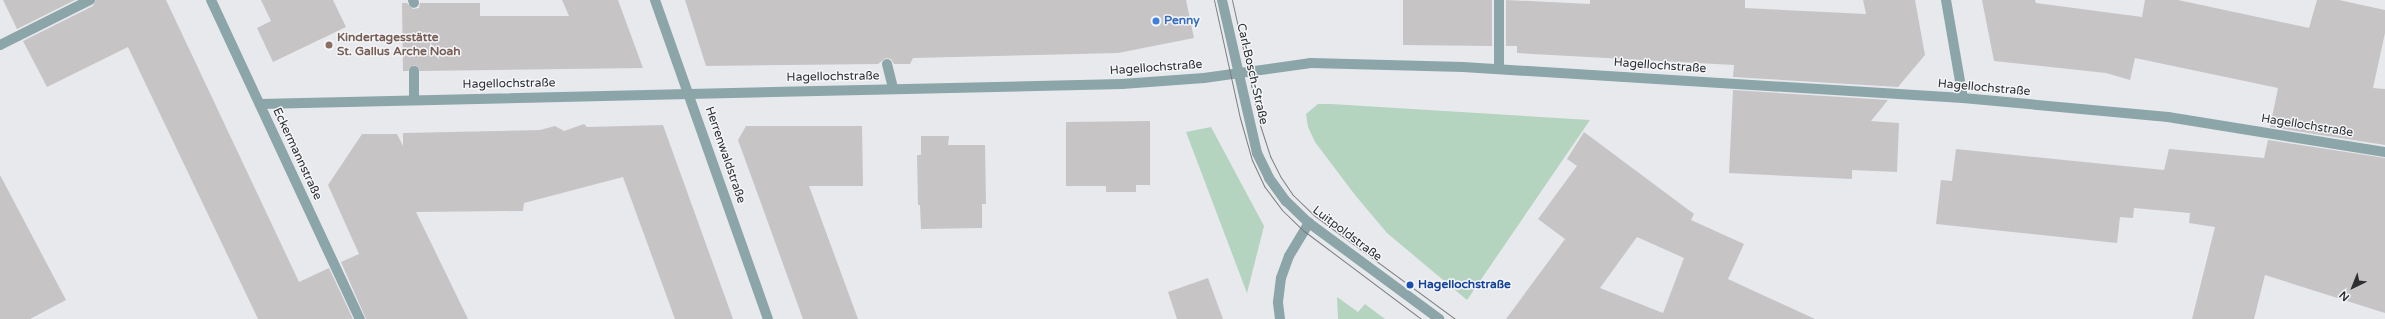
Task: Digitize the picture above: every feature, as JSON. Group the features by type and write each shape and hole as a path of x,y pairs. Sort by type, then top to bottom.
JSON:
{"street":[{"path":"0,45 90,0"},
{"name":"Eckermannstraße","path":"211,0 360,319"},
{"name":"Herrenwaldstraße","path":"656,0 768,319"},
{"name":"Carl-Bosch-Straße","path":"1222,0 1257,153"},
{"path":"1499,69 1500,0"},
{"path":"1946,0 1963,98"},
{"name":"Hagellochstraße","path":"260,104 893,88 1122,84 1204,78 1238,72 1311,63 1499,69 1963,98 2168,118 2385,152"},
{"path":"887,64 893,88"},
{"path":"414,71 414,100"},
{"name":"Luitpoldstraße","path":"1257,153 1269,178 1282,196 1309,223 1438,319"},
{"path":"1280,319 1278,302 1281,278 1289,256 1309,223"}],"green space":[{"path":"1318,104 1590,120 1467,300 1387,233 1355,195 1315,142 1308,127 1306,114"},
{"path":"1211,127 1264,226 1247,293 1186,132"},
{"path":"1337,297 1358,312 1365,304 1385,319 1338,319"}],"building":[{"path":"3,0 75,0 17,29"},
{"path":"96,0 166,0 299,282 329,268 353,319 258,319 128,47 47,87 23,41 93,6"},
{"path":"261,0 333,0 346,27 273,62 257,28 271,21"},
{"path":"562,0 618,0 643,68 420,71 414,65 408,71 403,71 402,3 407,3 413,9 419,8 420,3 480,3 480,16 569,16"},
{"path":"685,0 1186,0 1194,38 1118,53 913,58 910,64 894,64 891,59 886,58 878,64 706,66"},
{"path":"1403,0 1492,0 1492,46 1403,45"},
{"path":"1506,0 1590,4 1590,0 1745,0 1745,8 1866,14 1863,0 1915,0 1925,55 1898,87 1733,77 1734,65 1517,53 1517,46 1506,46"},
{"path":"1982,0 2035,0 2036,3 2142,17 2145,0 2178,0 2309,28 2317,0 2339,0 2385,10 2385,33 2373,88 2385,89 2385,145 2270,127 2278,88 2135,58 2130,80 2106,73 1994,61"},
{"path":"1733,90 1888,100 1871,121 1899,123 1897,172 1852,170 1852,179 1729,173"},
{"path":"1150,121 1150,185 1136,185 1136,192 1106,192 1106,186 1066,186 1066,122"},
{"path":"584,124 587,127 663,125 733,319 675,319 623,177 524,203 523,211 416,212 468,319 366,319 341,262 359,254 328,185 362,134 397,134 403,146 403,133 540,130 555,126 564,131"},
{"path":"746,126 862,126 863,186 809,186 858,319 803,319 738,140"},
{"path":"1584,132 1694,214 1691,220 1744,244 1728,279 1815,319 1506,319 1565,239 1538,219 1577,166 1567,159","holes":["1637,237 1684,258 1663,313 1600,288"]},
{"path":"921,136 949,136 948,145 985,145 986,204 982,204 982,228 921,229 920,205 918,205 917,155 921,155"},
{"path":"2268,140 2385,158 2385,313 2265,275 2254,319 2192,319 2215,227 2189,223 2190,213 2134,208 2133,218 2120,217 2117,243 1936,224 1941,180 1952,181 1956,149 2164,170 2169,149 2264,158"},
{"path":"0,175 66,300 30,319 0,319"},
{"path":"1208,278 1223,319 1177,319 1168,292"}],"tram line":[{"path":"1214,0 1240,118 1252,160 1264,186 1282,210 1304,231 1421,319"},
{"path":"1232,0 1260,125 1270,156 1280,176 1293,195 1315,216 1455,319"}],"place":[{"name":"Penny","path":"1156,21"},
{"name":"Kindertagesstätte St. Gallus Arche Noah","path":"329,45"},
{"name":"Hagellochstraße","path":"1410,285"}]}
